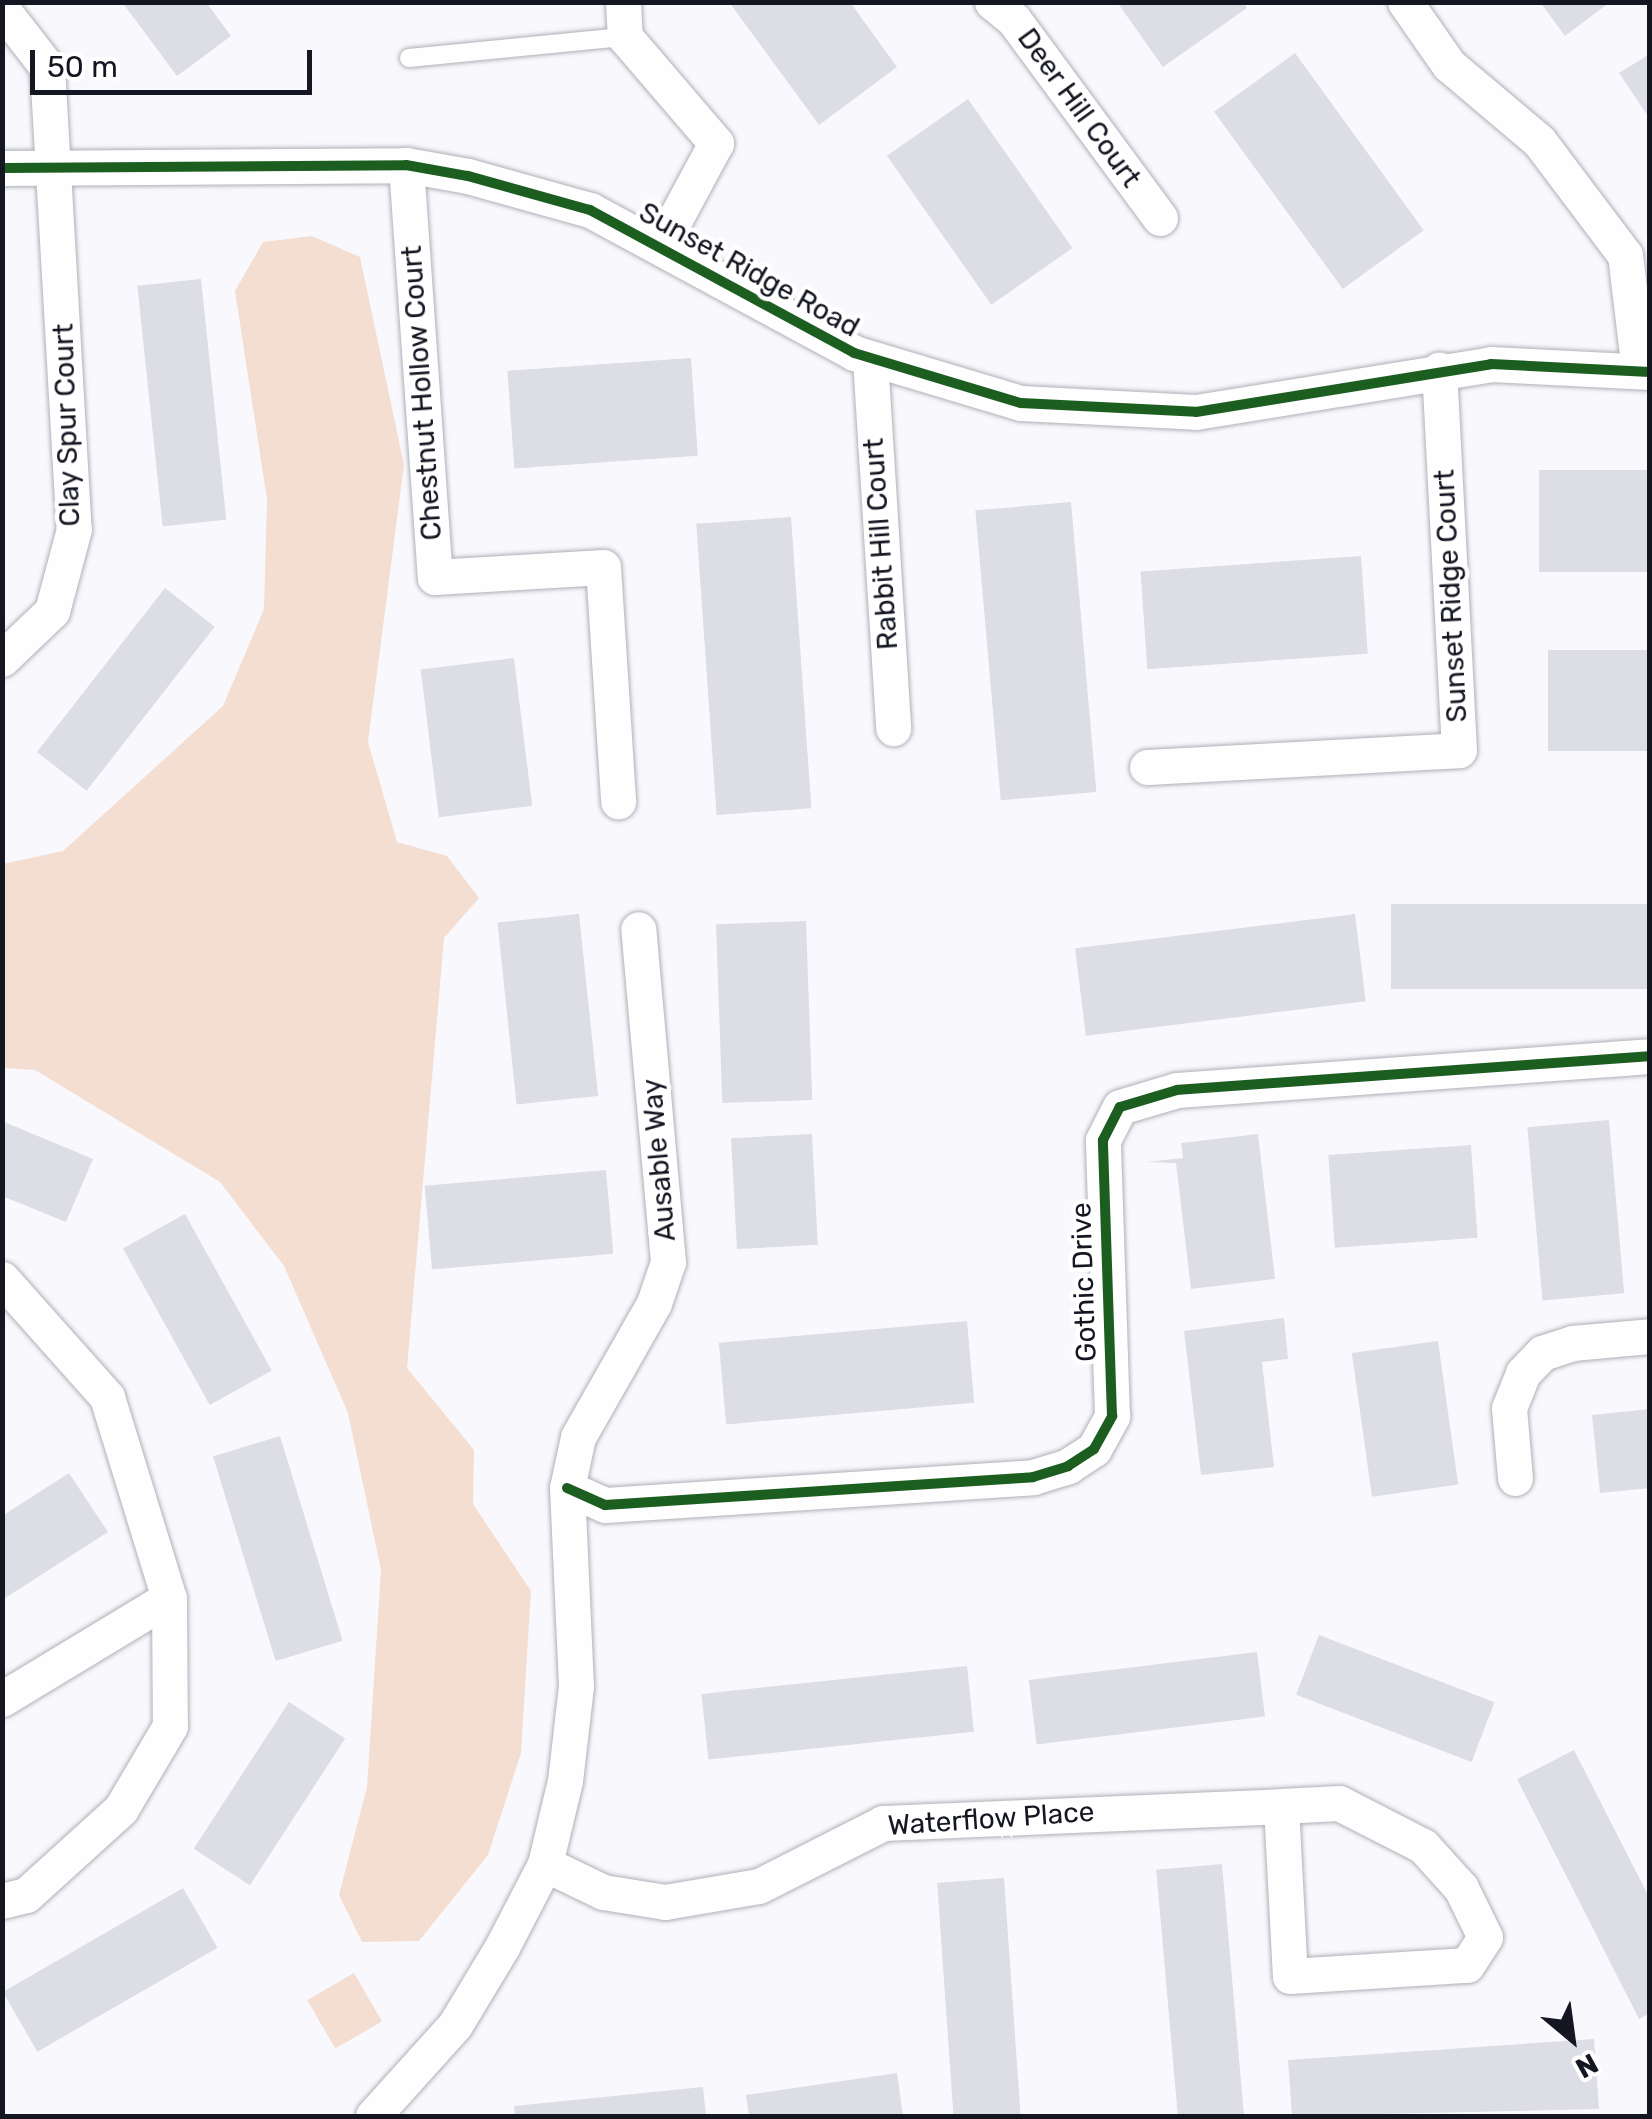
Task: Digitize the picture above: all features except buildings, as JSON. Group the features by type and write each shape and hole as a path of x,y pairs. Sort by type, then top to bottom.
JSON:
{"street":[{"name":"Deer Hill Court","path":"992,2 1014,20 1160,218"},
{"path":"1405,2 1449,64 1538,141 1625,255 1644,371"},
{"name":"Clay Spur Court","path":"2,9 46,67 57,167 74,529 52,611 2,659"},
{"path":"624,20 716,143 661,245"},
{"name":"Sunset Ridge Road","path":"2,168 406,165 514,186 661,245 870,359 1021,403 1108,413 1263,404 1439,370 1550,362 1644,371"},
{"name":"Chestnut Hollow Court","path":"406,165 436,577 603,567 618,802"},
{"name":"Rabbit Hill Court","path":"870,359 893,728"},
{"name":"Sunset Ridge Court","path":"1147,767 1459,750 1439,370"},
{"name":"Ausable Way","path":"374,2116 455,2025 545,1864 574,1738 567,1488 578,1436 654,1302 668,1262 638,929"},
{"name":"Gothic Drive","path":"567,1488 605,1506 1033,1478 1068,1466 1094,1449 1112,1416 1103,1140 1120,1107 1177,1090 1650,1056"},
{"path":"2,1279 107,1397 170,1598 170,1726 121,1808 26,1895 2,1901"},
{"path":"1515,1478 1509,1408 1523,1373 1542,1353 1572,1343 1650,1336"},
{"path":"2,1699 170,1598"},
{"name":"Waterflow Place","path":"545,1864 602,1892 665,1902 758,1886 882,1824 1339,1803 1422,1846 1461,1888 1485,1936 1467,1965 1290,1976 1280,1806"}],"lane":[{"path":"409,58 624,20"}],"shaded area":[{"path":"312,236 360,257 404,465 368,742 397,842 447,856 479,898 444,938 407,1368 474,1450 473,1504 531,1591 521,1753 488,1855 419,1941 362,1942 339,1895 367,1787 381,1570 348,1413 284,1266 220,1182 35,1070 3,1068 3,864 63,851 223,706 264,609 267,499 235,291 263,242"},
{"path":"354,1973 382,2021 335,2048 307,2000"}],"cycle path":[{"path":"2,168 406,165 468,176 590,210 854,353 1021,403 1196,412 1491,364 1650,372"},
{"path":"567,1488 605,1505 1033,1477 1068,1466 1094,1449 1112,1416 1103,1140 1120,1107 1177,1090 1650,1056"}]}
